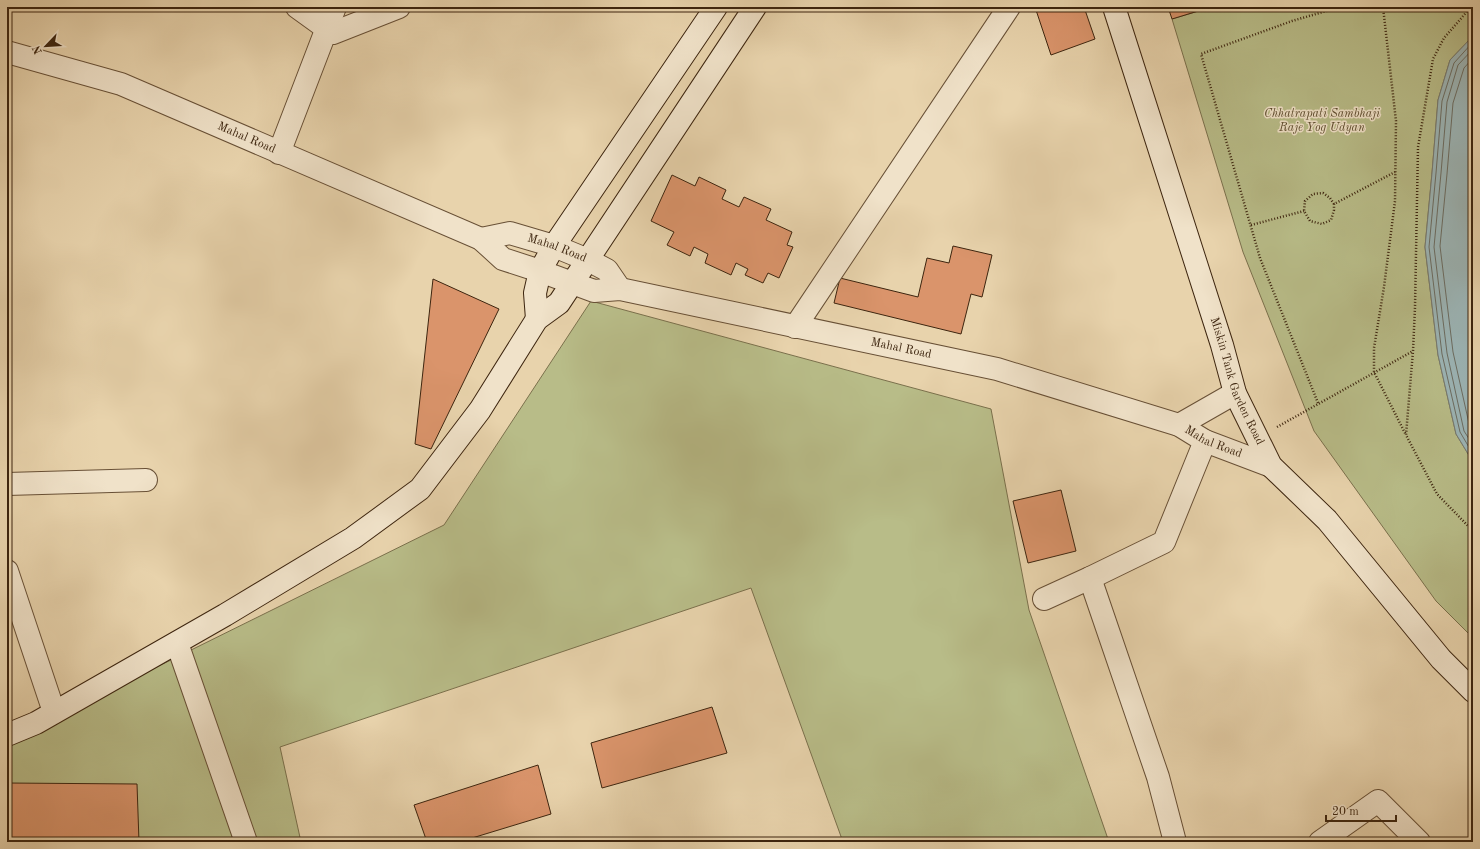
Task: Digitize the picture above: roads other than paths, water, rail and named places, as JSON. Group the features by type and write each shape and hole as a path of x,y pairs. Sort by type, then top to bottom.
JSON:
{"street":[{"path":"297,7 333,33 399,7"},
{"path":"279,153 335,7"},
{"path":"537,319 535,293 540,271 554,246 716,7"},
{"path":"7,735 36,723 177,643 353,538 420,489 480,410 537,319 559,303 755,7"},
{"path":"795,327 1009,7"},
{"name":"Miskin Tank Garden Road","path":"1114,7 1222,345 1235,393 1271,466 1327,520 1441,659 1473,691"},
{"name":"Mahal Road","path":"7,52 121,84 481,239 503,259 540,271 594,292 620,289 997,369 1179,425 1205,441 1271,466"},
{"name":"Mahal Road","path":"481,239 510,234 554,246 588,260 607,270 620,289"},
{"name":"Mahal Road","path":"1179,425 1235,393"},
{"path":"1044,599 1164,542 1205,441"},
{"path":"7,484 146,480"},
{"path":"7,571 54,712"},
{"path":"1090,578 1158,777 1175,842"},
{"path":"177,643 246,842"},
{"path":"1320,842 1378,800 1419,842"}],"water":[{"path":"1473,36 1473,462 1456,434 1438,355 1425,247 1438,100 1450,60"}],"park label":[{"name":"Chhatrapati Sambhaji Raje Yog Udyan","path":"1322,121"}]}
